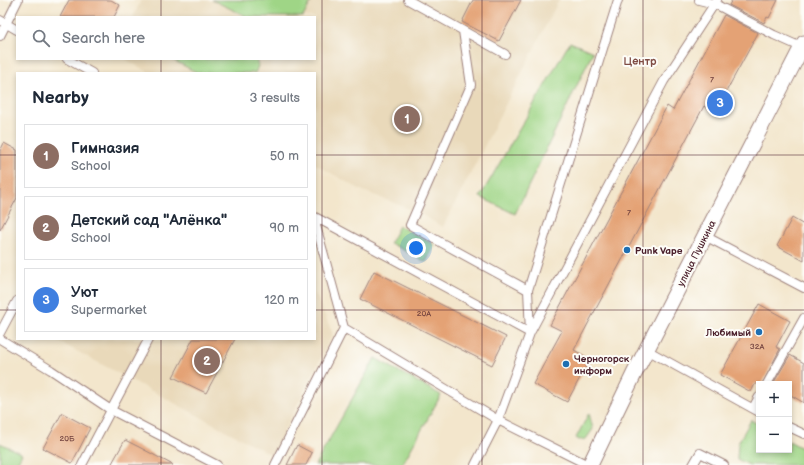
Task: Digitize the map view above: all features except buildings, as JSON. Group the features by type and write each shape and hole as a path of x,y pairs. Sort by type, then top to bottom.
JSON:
{"street":[{"name":"улица Пушкина","path":"589,465 803,45"}],"lane":[{"path":"0,36 3,22 18,0"},
{"path":"408,0 506,54"},
{"path":"530,333 528,290 618,0"},
{"path":"699,0 715,1 774,35 803,45"},
{"path":"475,465 498,420 530,333 664,81 715,1"},
{"path":"3,22 16,29"},
{"path":"463,31 471,85 410,225 442,244 528,290"},
{"path":"69,60 90,72"},
{"path":"316,218 530,333"},
{"path":"275,465 344,328 316,226"},
{"path":"705,236 804,288"},
{"path":"0,334 16,303"},
{"path":"768,381 804,318"},
{"path":"344,328 498,420 589,465"},
{"path":"0,339 51,370 111,410 217,465"},
{"path":"82,465 148,340"},
{"path":"647,350 756,410"},
{"path":"792,428 804,434"},
{"path":"694,465 700,453 724,465"}],"shaded area":[{"path":"141,0 559,0 443,227 417,212 361,190 316,165 316,72 148,72 127,60 316,60 316,16 133,16"},
{"path":"316,295 333,334 272,455 56,340 316,340"}],"green space":[{"path":"212,0 312,0 304,16 246,16"},
{"path":"570,42 593,52 515,214 480,197"},
{"path":"173,60 256,60 258,66 255,72 196,72"},
{"path":"399,226 435,245 426,262 390,243"},
{"path":"375,358 441,395 402,465 315,465"},
{"path":"589,413 593,429 586,439 579,440 576,438"},
{"path":"751,420 756,423 756,453 792,453 792,443 804,449 804,465 749,465 737,459 738,443"},
{"path":"0,443 22,454 16,465 0,465"}],"place":[{"name":"Уют","path":"720,103"},
{"name":"Гимназия","path":"407,119"},
{"name":"Punk Vape","path":"627,250"},
{"name":"Любимый","path":"759,332"},
{"name":"Детский сад \"Алёнка\"","path":"207,361"},
{"name":"Черногорск информ","path":"566,364"}],"district":[{"name":"Центр","path":"640,61"}]}
